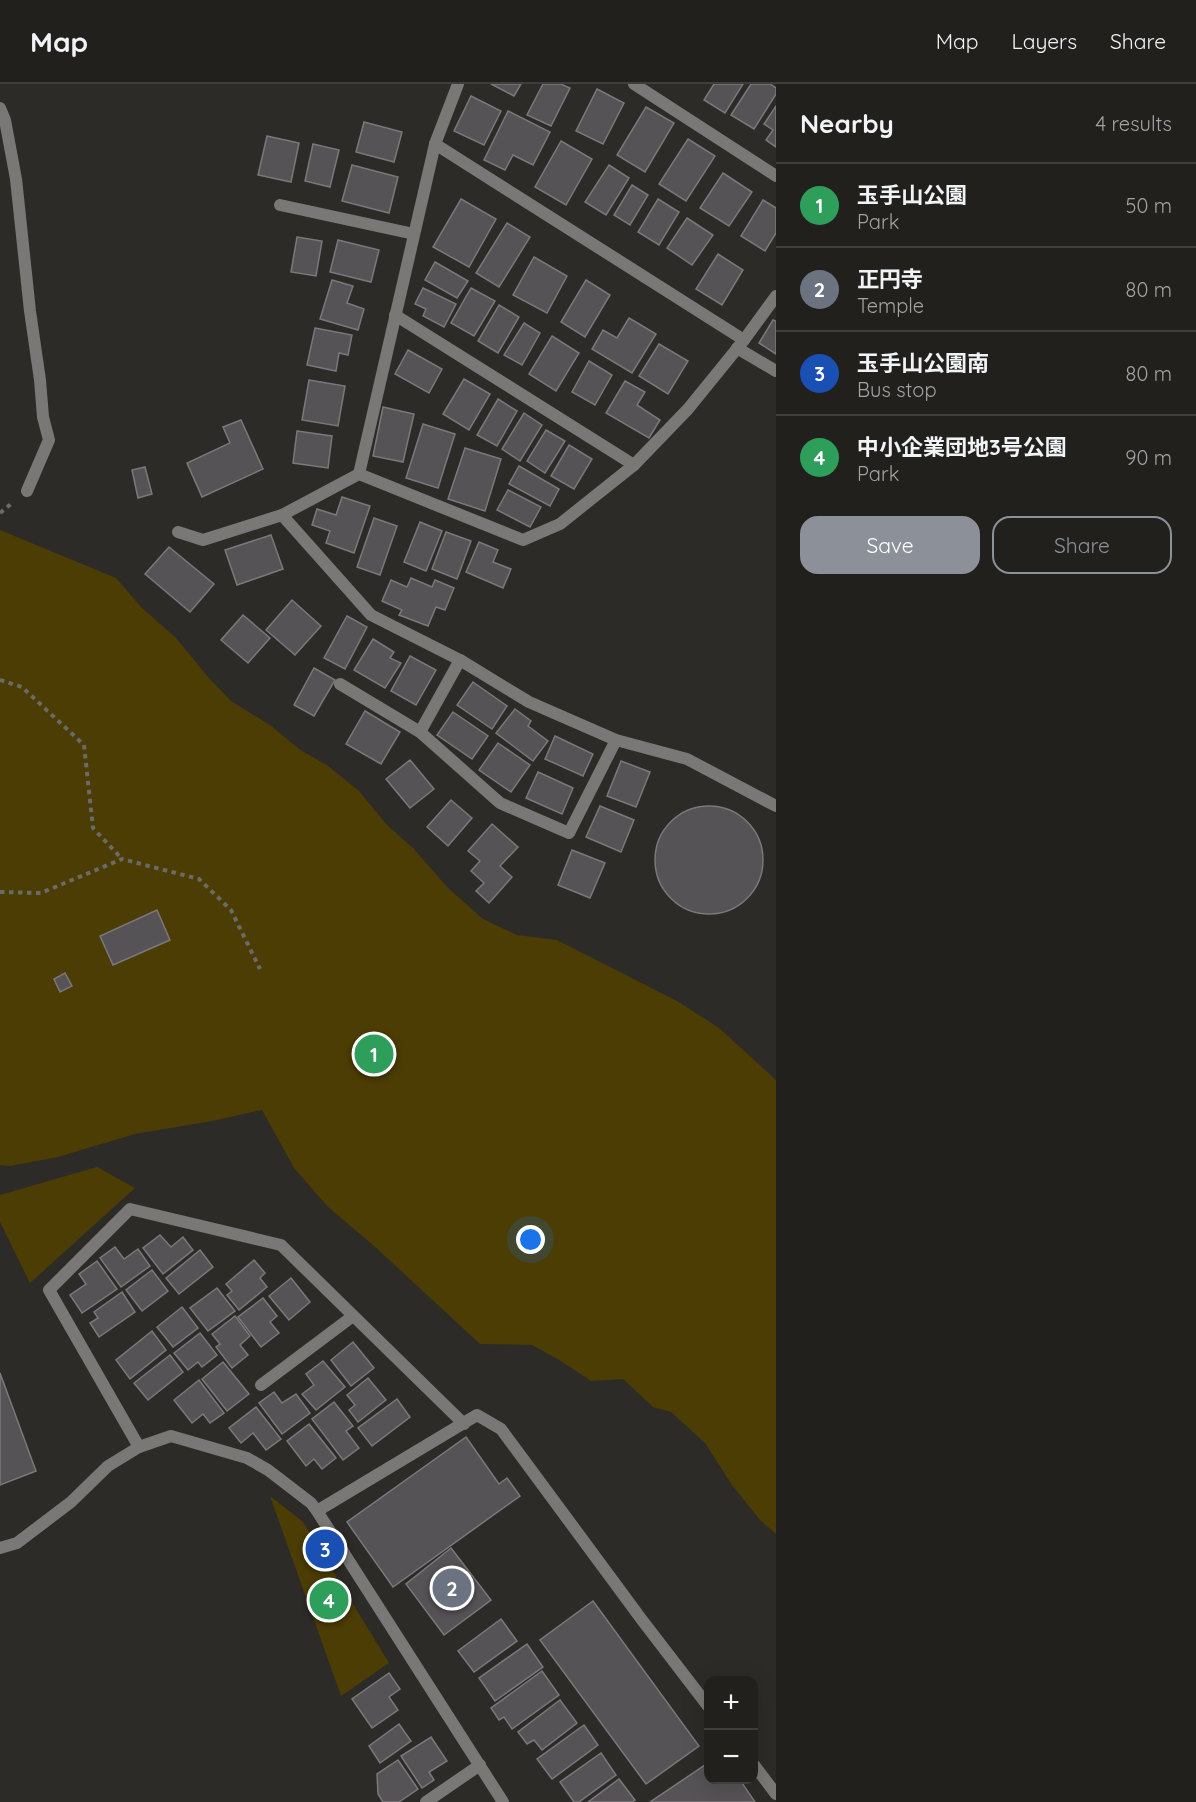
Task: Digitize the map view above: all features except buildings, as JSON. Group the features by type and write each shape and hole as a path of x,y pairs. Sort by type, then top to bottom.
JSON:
{"street":[{"path":"178,532 203,540 282,515 359,474 435,144 458,84"},
{"path":"634,84 776,176"},
{"path":"0,108 5,120 16,179 43,417 49,440 27,491"},
{"path":"435,144 740,344 776,371"},
{"path":"280,205 414,234"},
{"path":"359,474 523,540 560,524 634,465 688,409 776,296"},
{"path":"395,315 634,465"},
{"path":"282,515 371,615 460,660 529,702 616,741 687,759 776,806"},
{"path":"420,732 460,660"},
{"path":"340,684 420,732 500,803 569,833 616,741"},
{"path":"140,1447 49,1290 130,1209 281,1245 464,1424"},
{"path":"261,1385 353,1316"},
{"path":"317,1511 477,1415 501,1429 704,1701"},
{"path":"0,1548 17,1544 71,1502 108,1466 140,1447 171,1436 247,1458 268,1470 311,1503 317,1511 504,1802"},
{"path":"426,1802 480,1765"},
{"path":"758,1771 776,1794"}],"path":[{"path":"0,680 21,687 84,745 93,828 122,859 199,879 231,910 260,969"},
{"path":"0,892 41,893 122,859"}],"shaded area":[{"path":"0,530 116,578 141,607 176,638 231,701 270,725 299,749 328,766 359,791 387,825 413,848 448,888 483,919 517,935 557,940 677,1001 719,1028 776,1080 776,1534 760,1520 732,1485 705,1443 671,1412 653,1407 623,1379 591,1381 532,1345 480,1344 373,1245 328,1207 294,1168 262,1110 135,1134 58,1157 10,1166 0,1165"},
{"path":"97,1167 135,1188 30,1283 0,1222 0,1195"},
{"path":"270,1496 303,1522 389,1663 341,1696"}],"place":[{"name":"玉手山公園","path":"374,1054"},
{"name":"玉手山公園南","path":"325,1549"},
{"name":"正円寺","path":"452,1588"},
{"name":"中小企業団地3号公園","path":"329,1600"}]}
